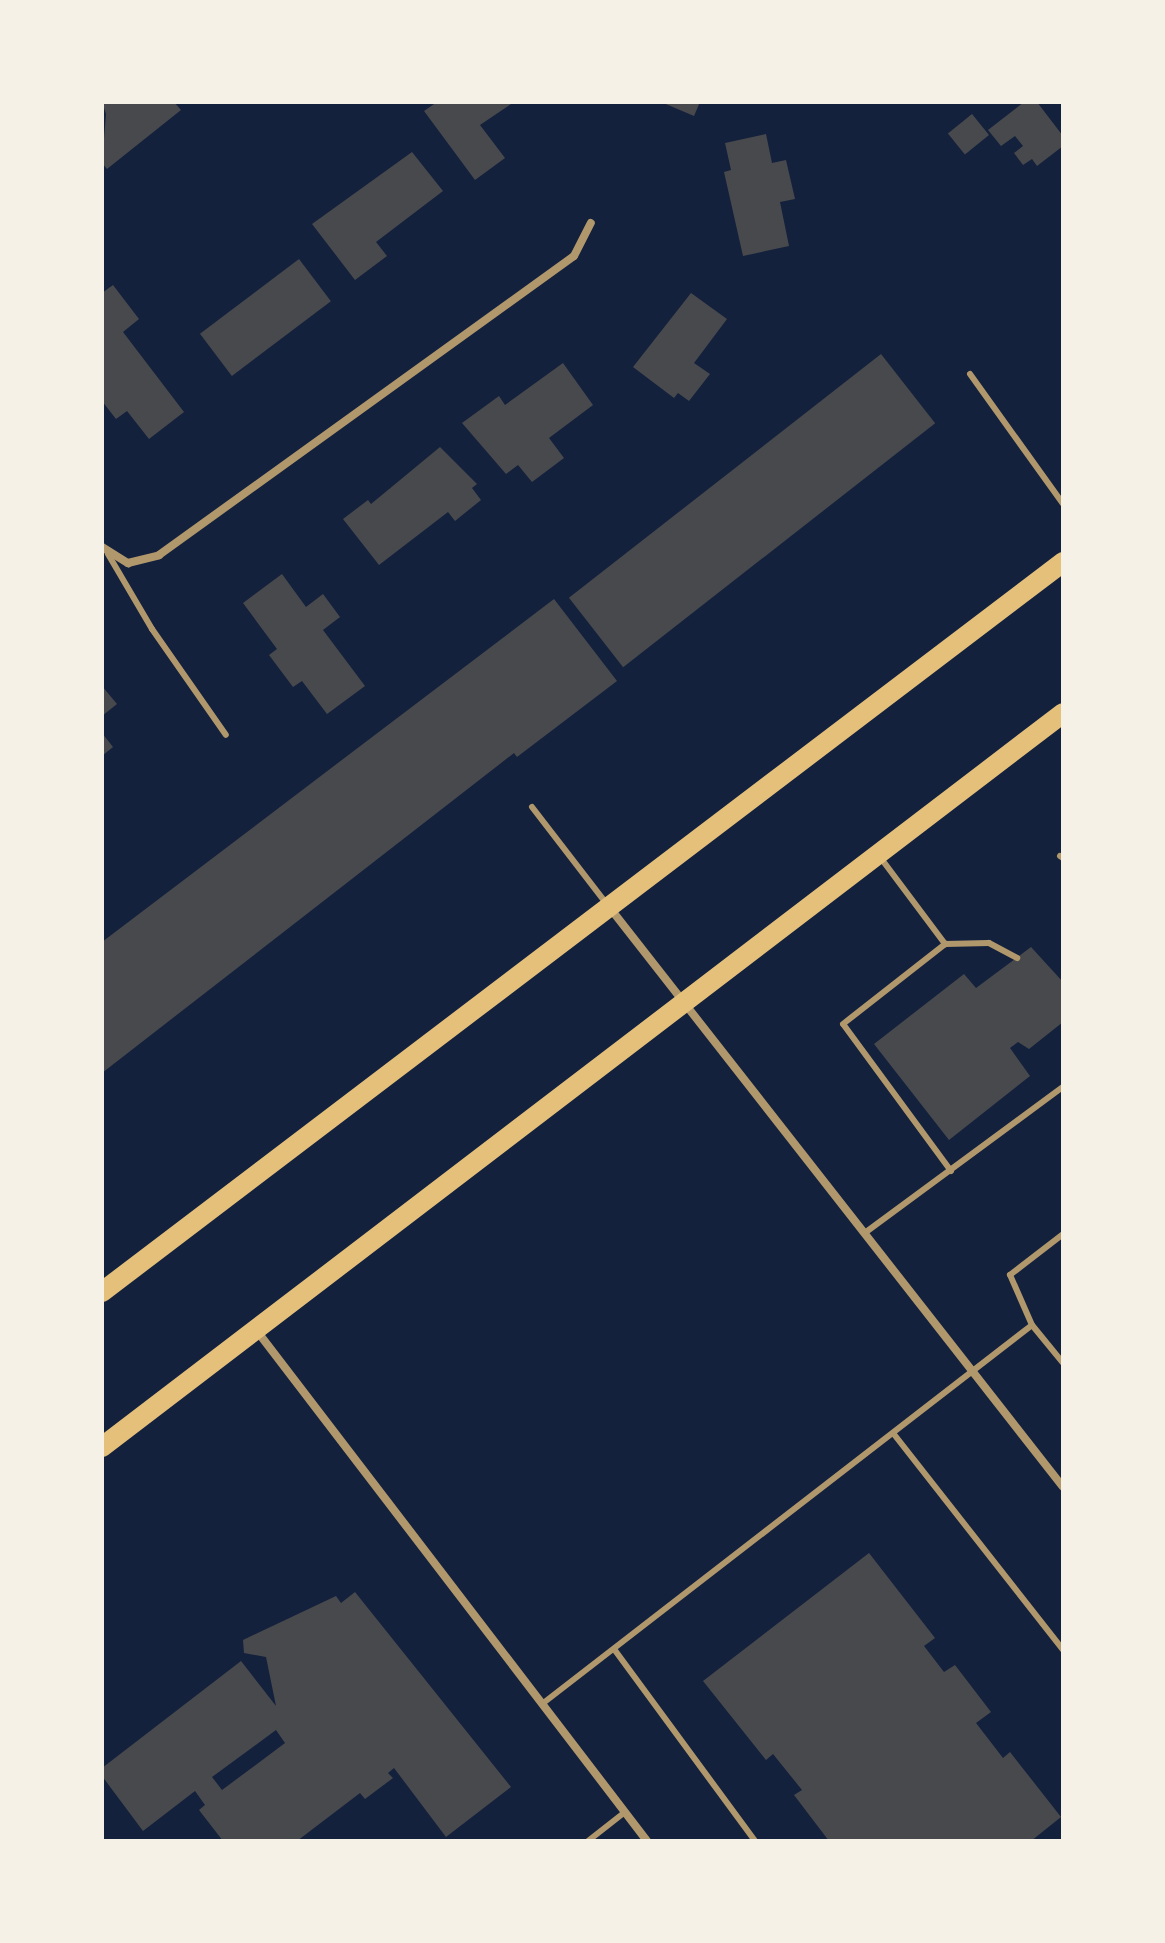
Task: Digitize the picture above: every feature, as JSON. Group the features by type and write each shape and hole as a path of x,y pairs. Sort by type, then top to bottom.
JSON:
{"main road":[{"path":"102,1292 607,905 1063,562"},
{"path":"102,1447 1063,713"}],"street":[{"path":"105,551 128,563 159,555 574,256 591,223"},
{"path":"607,905 687,1002 1063,1487"},
{"path":"257,1331 647,1841"}],"lane":[{"path":"970,374 1063,504"},
{"path":"105,551 152,629 226,735"},
{"path":"532,807 607,905"},
{"path":"878,855 945,944"},
{"path":"951,1171 843,1024 945,944 989,943 1017,958"},
{"path":"866,1232 1063,1087"},
{"path":"1063,1234 1010,1275 1032,1325 1063,1363"},
{"path":"542,1704 1032,1325"},
{"path":"893,1433 1063,1650"},
{"path":"614,1649 755,1841"},
{"path":"588,1841 625,1812"}],"building":[{"path":"102,102 174,102 181,110 107,169 102,163 106,114"},
{"path":"437,102 514,102 480,125 505,158 475,180 424,111"},
{"path":"661,102 700,102 694,116"},
{"path":"1024,102 1037,102 1063,136 1063,146 1037,166 1032,159 1023,165 1014,153 1023,146 1015,136 1001,146 988,130"},
{"path":"972,114 989,135 965,154 948,134"},
{"path":"766,134 772,163 786,160 795,199 780,202 789,246 743,256 724,172 731,170 725,143"},
{"path":"412,152 443,191 376,242 387,256 355,280 312,224"},
{"path":"299,259 331,301 232,376 200,334"},
{"path":"113,285 139,319 123,332 184,412 149,439 127,411 116,419 102,401 102,293"},
{"path":"691,293 727,319 694,363 710,374 689,401 678,393 674,398 633,367"},
{"path":"881,354 935,423 623,667 569,598"},
{"path":"563,363 593,405 549,438 564,458 532,482 518,465 506,474 462,423 499,396 505,405"},
{"path":"440,447 477,484 472,488 481,500 455,521 448,512 379,565 343,519 368,500 371,504"},
{"path":"282,574 306,607 323,594 340,617 323,630 365,686 327,714 302,681 293,687 269,655 277,649 243,603"},
{"path":"554,599 617,681 517,757 514,753 102,1073 102,942"},
{"path":"102,686 117,704 102,716"},
{"path":"102,733 113,747 102,756"},
{"path":"1031,947 1063,982 1063,1022 1029,1049 1018,1042 1010,1048 1030,1076 949,1140 874,1044 964,974 976,988"},
{"path":"869,1553 935,1638 924,1646 944,1672 955,1665 991,1712 976,1723 1003,1758 1010,1752 1061,1817 1031,1841 829,1841 794,1795 802,1790 773,1754 766,1760 703,1681"},
{"path":"355,1592 511,1787 446,1837 394,1768 388,1773 393,1778 365,1799 360,1793 297,1841 223,1841 199,1810 205,1805 195,1791 143,1831 102,1776 102,1768 241,1661 276,1706 266,1657 244,1653 243,1640 336,1596 341,1603","holes":["276,1730 285,1743 222,1790 212,1777"]}]}
